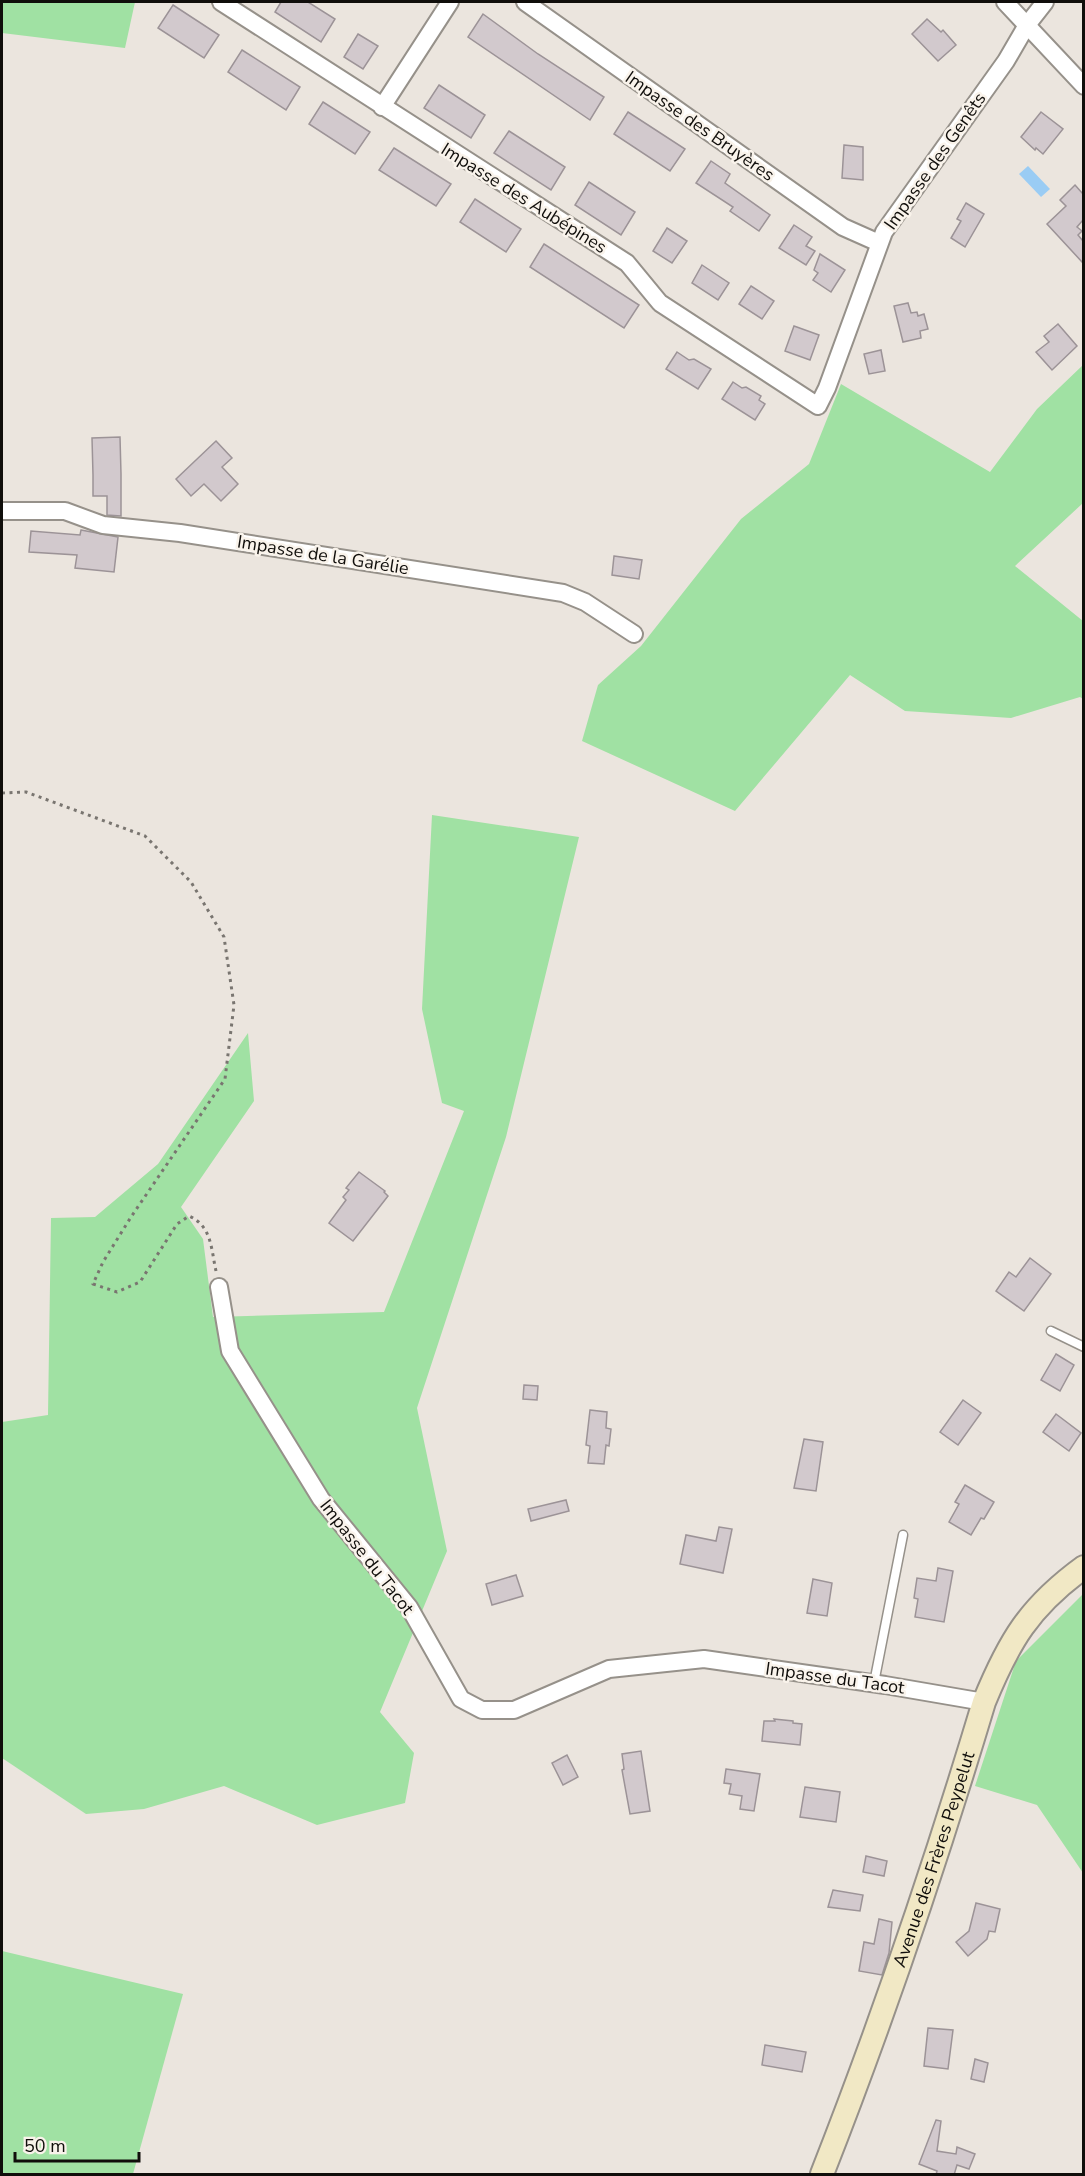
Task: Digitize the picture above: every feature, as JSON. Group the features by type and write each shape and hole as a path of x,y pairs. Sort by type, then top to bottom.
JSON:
{"main road":[{"name":"Avenue des Frères Peypelut","path":"822,2175 857,2085 905,1949 984,1702 1008,1647 1024,1623 1042,1602 1083,1567"}],"street":[{"name":"Impasse des Aubépines","path":"221,2 627,263 660,303 818,406"},
{"path":"382,107 450,2"},
{"name":"Impasse des Bruyères","path":"525,2 843,227 879,243"},
{"path":"1005,2 1083,86"},
{"name":"Impasse des Genêts","path":"818,406 827,388 884,232 1006,61 1026,24 1045,2"},
{"name":"Impasse de la Garélie","path":"2,511 65,511 103,525 180,533 563,593 585,602 634,634"},
{"name":"Impasse du Tacot","path":"219,1287 231,1351 321,1499 409,1606 461,1699 482,1710 514,1710 609,1669 704,1659 874,1683 984,1702"}],"lane":[{"path":"1051,1331 1083,1347"},
{"path":"874,1683 903,1535"}],"path":[{"path":"2,793 26,792 145,836 191,882 224,937 234,1005 225,1079 131,1217 93,1284 117,1292 140,1282 177,1224 189,1215 199,1220 207,1229 219,1287"}],"green space":[{"path":"2,2 135,2 125,48 2,33"},
{"path":"1083,365 1083,503 1015,566 1083,621 1083,699 1080,697 1011,718 905,711 850,675 735,811 582,741 598,685 641,646 741,519 809,464 841,384 990,472 1037,409"},
{"path":"432,815 579,837 506,1137 417,1408 447,1551 380,1712 414,1753 405,1803 317,1825 224,1786 144,1809 86,1814 2,1758 2,1422 48,1415 51,1218 95,1217 158,1164 248,1033 254,1101 181,1207 203,1239 213,1317 384,1312 464,1111 442,1103 422,1009"},
{"path":"1083,1594 1083,1873 1037,1805 975,1786 1016,1661"},
{"path":"2,1951 183,1994 133,2174 2,2174"}],"water":[{"path":"1028,166 1050,189 1041,197 1019,174"}],"building":[{"path":"281,2 308,2 335,19 321,42 275,12"},
{"path":"173,5 219,35 204,58 158,28"},
{"path":"483,14 538,54 604,97 590,120 468,37"},
{"path":"927,19 941,32 943,30 956,45 938,61 912,34"},
{"path":"358,34 378,46 363,69 344,57"},
{"path":"242,50 300,87 286,110 228,72"},
{"path":"439,85 485,115 471,138 424,108"},
{"path":"323,102 370,132 355,154 309,124"},
{"path":"628,112 685,149 670,171 614,134"},
{"path":"1041,112 1063,129 1043,154 1021,137"},
{"path":"509,131 565,167 551,190 494,153"},
{"path":"844,145 863,147 863,180 842,178"},
{"path":"394,148 451,184 436,206 379,170"},
{"path":"711,161 730,174 725,183 770,215 759,231 730,211 733,207 696,183"},
{"path":"589,182 635,212 621,235 575,205"},
{"path":"1075,185 1083,194 1083,220 1077,227 1082,231 1078,235 1083,241 1083,263 1047,224 1066,206 1060,200"},
{"path":"475,199 521,229 506,252 460,222"},
{"path":"966,203 984,214 965,247 951,238 961,221 957,219"},
{"path":"794,225 812,237 806,246 815,251 806,265 779,248"},
{"path":"667,228 687,241 672,263 653,251"},
{"path":"544,244 639,305 624,328 530,267"},
{"path":"820,254 845,270 831,292 813,280 818,273 814,270"},
{"path":"702,265 729,283 718,300 692,283"},
{"path":"751,286 774,301 762,319 739,304"},
{"path":"908,303 911,313 917,312 918,316 924,314 928,329 920,331 921,338 903,342 894,306"},
{"path":"1058,324 1077,346 1052,370 1036,352 1049,342 1044,336"},
{"path":"794,326 819,335 810,360 785,351"},
{"path":"881,350 885,371 869,374 864,354"},
{"path":"677,352 711,369 698,389 666,369"},
{"path":"733,382 761,396 759,400 765,404 755,420 722,399"},
{"path":"120,437 121,516 107,515 107,496 93,496 92,438"},
{"path":"216,441 232,458 222,467 238,484 221,501 204,484 191,496 176,479"},
{"path":"81,530 118,537 114,572 75,568 77,555 29,552 31,531 80,535"},
{"path":"614,556 642,560 639,579 612,575"},
{"path":"359,1172 385,1191 388,1196 353,1241 329,1223 346,1200 343,1197 349,1190 346,1188"},
{"path":"1030,1258 1051,1274 1024,1311 996,1291 1009,1272 1016,1277"},
{"path":"1056,1354 1074,1365 1060,1391 1041,1380"},
{"path":"524,1385 538,1386 537,1400 523,1399"},
{"path":"963,1400 981,1413 958,1445 940,1432"},
{"path":"590,1410 607,1412 606,1428 611,1429 604,1464 588,1463 590,1446 586,1445"},
{"path":"1056,1414 1081,1433 1069,1451 1043,1432"},
{"path":"804,1439 823,1442 816,1491 794,1488"},
{"path":"965,1485 994,1502 971,1535 949,1522 959,1504 955,1502"},
{"path":"566,1500 569,1511 531,1521 528,1509"},
{"path":"719,1527 732,1529 723,1573 680,1564 686,1535 716,1541"},
{"path":"938,1568 953,1571 944,1622 915,1617 918,1599 914,1598 917,1578 936,1581"},
{"path":"516,1575 523,1596 492,1605 486,1584"},
{"path":"813,1579 832,1583 827,1616 807,1613"},
{"path":"774,1719 802,1724 800,1745 762,1741 764,1721 775,1721"},
{"path":"641,1751 650,1811 630,1814 622,1770 624,1769 622,1754"},
{"path":"567,1755 578,1777 563,1785 552,1763"},
{"path":"726,1769 760,1774 754,1811 740,1809 742,1796 729,1794 731,1784 724,1783"},
{"path":"805,1787 840,1792 836,1822 800,1817"},
{"path":"866,1856 887,1861 884,1876 863,1872"},
{"path":"833,1890 863,1895 860,1911 828,1907"},
{"path":"976,1903 1000,1909 995,1932 989,1931 987,1939 968,1956 956,1942 969,1931"},
{"path":"879,1919 892,1922 889,1953 882,1975 859,1971 864,1942 874,1944"},
{"path":"928,2028 953,2030 948,2069 924,2066"},
{"path":"765,2045 806,2052 802,2072 762,2065"},
{"path":"975,2059 988,2063 984,2082 971,2079"},
{"path":"936,2120 941,2121 937,2151 956,2154 957,2147 975,2154 969,2169 957,2165 954,2175 936,2175 937,2171 919,2164"}]}
